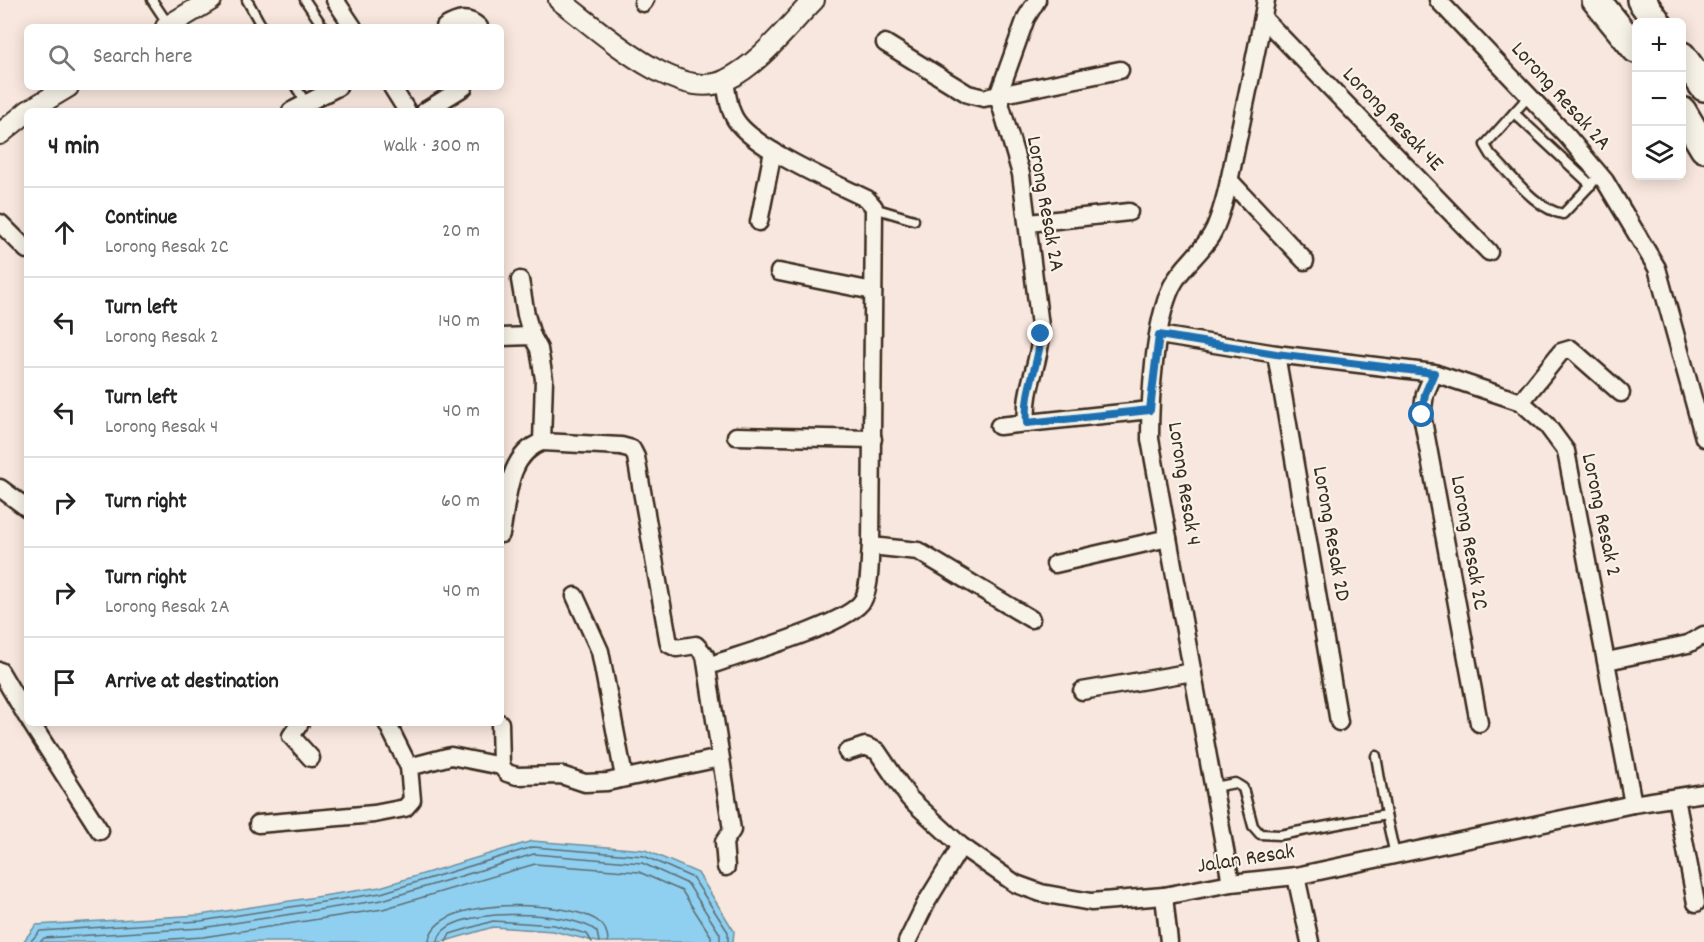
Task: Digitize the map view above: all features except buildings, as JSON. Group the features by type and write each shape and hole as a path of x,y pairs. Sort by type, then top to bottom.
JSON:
{"highway":[{"path":"1596,0 1632,44"},
{"path":"1641,0 1654,18"},
{"path":"1686,62 1704,87"},
{"path":"1686,118 1704,148"}],"street":[{"path":"170,24 211,0"},
{"path":"335,0 351,24"},
{"path":"559,0 641,61 664,74 694,84 725,81 753,61 814,0"},
{"path":"998,96 1026,18 1037,0"},
{"name":"Lorong Resak 4","path":"1231,884 1150,440 1150,410 1159,335 1171,288 1184,266 1202,249 1215,228 1229,180 1266,0"},
{"name":"Lorong Resak 2A","path":"1438,0 1529,96 1595,180 1657,268 1704,438"},
{"name":"Lorong Resak 4E","path":"1263,18 1489,252"},
{"path":"450,24 457,20 473,21 476,24"},
{"path":"885,43 968,94 984,98 1120,70"},
{"path":"708,666 829,623 855,609 863,601 867,589 871,546 874,207 867,199 773,151 740,126 729,105 725,81"},
{"path":"33,108 63,90"},
{"path":"298,107 332,90"},
{"path":"394,90 405,108"},
{"path":"430,108 459,90"},
{"name":"Lorong Resak 2A","path":"998,96 1021,174 1029,223 1041,334 1040,351 1026,394 1027,423"},
{"path":"0,134 24,114"},
{"path":"759,222 773,151"},
{"path":"1229,180 1305,261"},
{"path":"1029,223 1129,212"},
{"path":"0,224 24,247"},
{"path":"779,272 873,291"},
{"path":"520,280 532,336 539,350 544,379 542,442"},
{"name":"Lorong Resak 2","path":"1159,335 1276,354 1434,373 1521,402 1546,424 1566,451 1633,804"},
{"path":"504,337 532,336"},
{"path":"1521,402 1561,352 1571,349 1621,393"},
{"name":"Lorong Resak 2D","path":"1276,354 1339,722"},
{"name":"Lorong Resak 2C","path":"1434,373 1425,394 1422,415 1479,723"},
{"path":"999,426 1150,410"},
{"path":"736,436 873,439"},
{"path":"504,518 514,465 530,446 542,442 632,448 636,457 647,513 669,644 677,648 691,645 699,647 705,655 708,666 732,830 724,842 726,867"},
{"path":"0,488 24,506"},
{"path":"1055,564 1168,538"},
{"path":"871,546 918,551 1031,619"},
{"path":"575,596 600,651 624,777"},
{"path":"1607,661 1688,644 1704,634"},
{"path":"0,671 24,712"},
{"path":"1082,691 1193,672"},
{"path":"33,726 100,831"},
{"path":"298,726 291,736 311,758"},
{"path":"258,824 374,814 405,808 412,800 409,767 388,726"},
{"path":"500,726 501,766"},
{"name":"Jalan Resak","path":"847,752 865,746 877,751 909,798 961,846 1016,884 1041,893 1091,902 1164,896 1231,884 1296,876 1633,804 1704,793"},
{"path":"409,767 451,756 501,766 507,773 517,776 561,775 585,783 607,782 720,758"},
{"path":"1676,798 1696,903"},
{"path":"907,942 926,903 961,846"},
{"path":"1296,876 1310,942"},
{"path":"1164,896 1169,942"}],"lane":[{"path":"152,0 166,24"},
{"path":"247,0 260,24"},
{"path":"305,0 321,24"},
{"path":"296,90 298,107"},
{"path":"1514,112 1595,180 1563,214 1543,205 1491,155 1485,145 1514,112 1529,96"},
{"path":"874,207 914,220"},
{"path":"1376,756 1395,855"},
{"path":"1215,787 1234,783 1243,788 1253,826 1260,834 1280,835 1386,815"}],"water":[{"path":"532,841 645,850 698,873 734,931 733,942 597,942 553,931 493,927 442,942 23,942 36,925 200,915 380,887"}],"route":[{"path":"1041,334 1040,351 1026,394 1027,423 1150,410 1159,335 1276,354 1434,373 1425,394 1422,415"}]}
